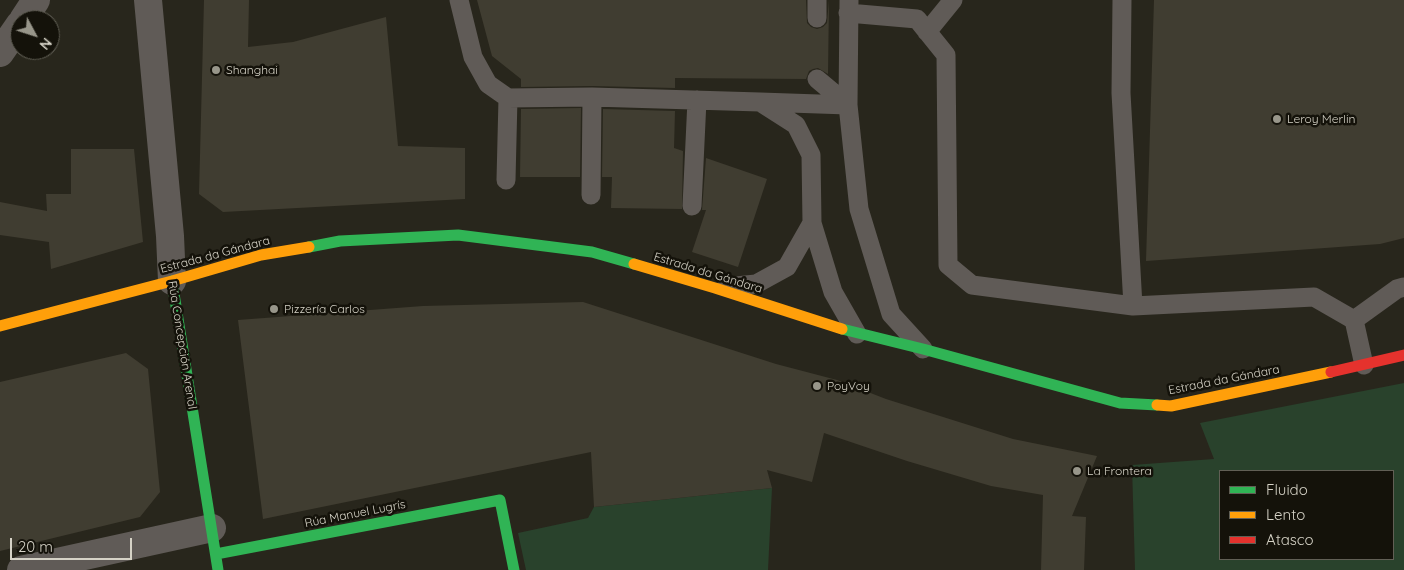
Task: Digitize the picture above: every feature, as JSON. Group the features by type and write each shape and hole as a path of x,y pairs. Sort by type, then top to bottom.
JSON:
{"street":[{"name":"Rúa Concepción Arenal","path":"148,0 170,236 172,281 218,570"},
{"path":"1,48 10,37"},
{"name":"Estrada da Gándara","path":"0,326 172,281 261,255 340,241 458,235 592,252 715,288 857,334 923,349 1120,403 1171,406 1404,355"},
{"name":"Rúa Manuel Lugrís","path":"214,541 312,537 500,500 514,570"},
{"path":"21,570 214,541"}],"lane":[{"path":"459,0 474,57 488,84 508,98 592,97 848,105"},
{"path":"927,32 953,0"},
{"path":"1122,0 1121,94 1134,306"},
{"path":"923,349 891,314 860,209 848,105 849,6 917,19 946,55 948,265 972,285 1134,306 1314,297 1354,320 1364,365"},
{"path":"817,79 848,105"},
{"path":"591,195 592,97"},
{"path":"506,180 508,98"},
{"path":"692,206 697,100"},
{"path":"760,102 796,125 811,155 812,223 833,292 857,334"},
{"path":"715,288 756,284 787,267 812,223"},
{"path":"1354,320 1397,289 1404,287"}],"green space":[{"path":"1404,383 1404,570 1135,570 1132,465 1214,459 1200,423"},
{"path":"772,488 768,570 526,570 518,533 588,518 594,507"}],"building":[{"path":"204,0 249,0 248,47 293,42 386,17 398,146 465,148 465,199 223,212 199,194"},
{"path":"477,0 806,0 807,23 817,29 827,23 829,0 828,74 818,68 809,71 806,79 675,78 675,88 521,87 521,79 492,56"},
{"name":"Leroy Merlin","path":"1154,0 1404,0 1404,238 1380,244 1146,261"},
{"path":"581,108 580,177 520,177 521,109"},
{"path":"603,109 675,111 674,148 683,151 682,209 611,208 612,177 602,177"},
{"path":"71,149 134,149 143,242 51,269 49,242 0,235 0,202 47,211 46,194 71,194"},
{"path":"706,158 767,179 738,267 692,252 706,210 702,210"},
{"path":"583,302 776,364 837,380 886,399 1013,439 1097,456 1072,516 1086,517 1084,570 1041,570 1043,495 991,486 907,461 824,433 812,482 767,470 772,488 594,507 591,452 263,519 238,320 423,306"},
{"path":"126,353 148,369 160,492 140,517 0,551 0,382"}],"traffic: fast":[{"path":"309,247 340,241 458,235 592,252 634,264"},
{"path":"172,281 218,570"},
{"path":"842,329 923,349 1120,403 1157,405"},
{"path":"216,554 500,500 514,570"}],"traffic: slow":[{"path":"0,326 172,281 261,255 309,247"},
{"path":"634,264 842,329"},
{"path":"1157,405 1171,406 1331,372"}],"traffic: jam":[{"path":"1331,372 1404,355"}],"place":[{"name":"Shanghai","path":"216,70"},
{"name":"Leroy Merlin","path":"1277,119"},
{"name":"Pizzería Carlos","path":"274,309"},
{"name":"PoyVoy","path":"817,386"},
{"name":"La Frontera","path":"1077,471"}]}
